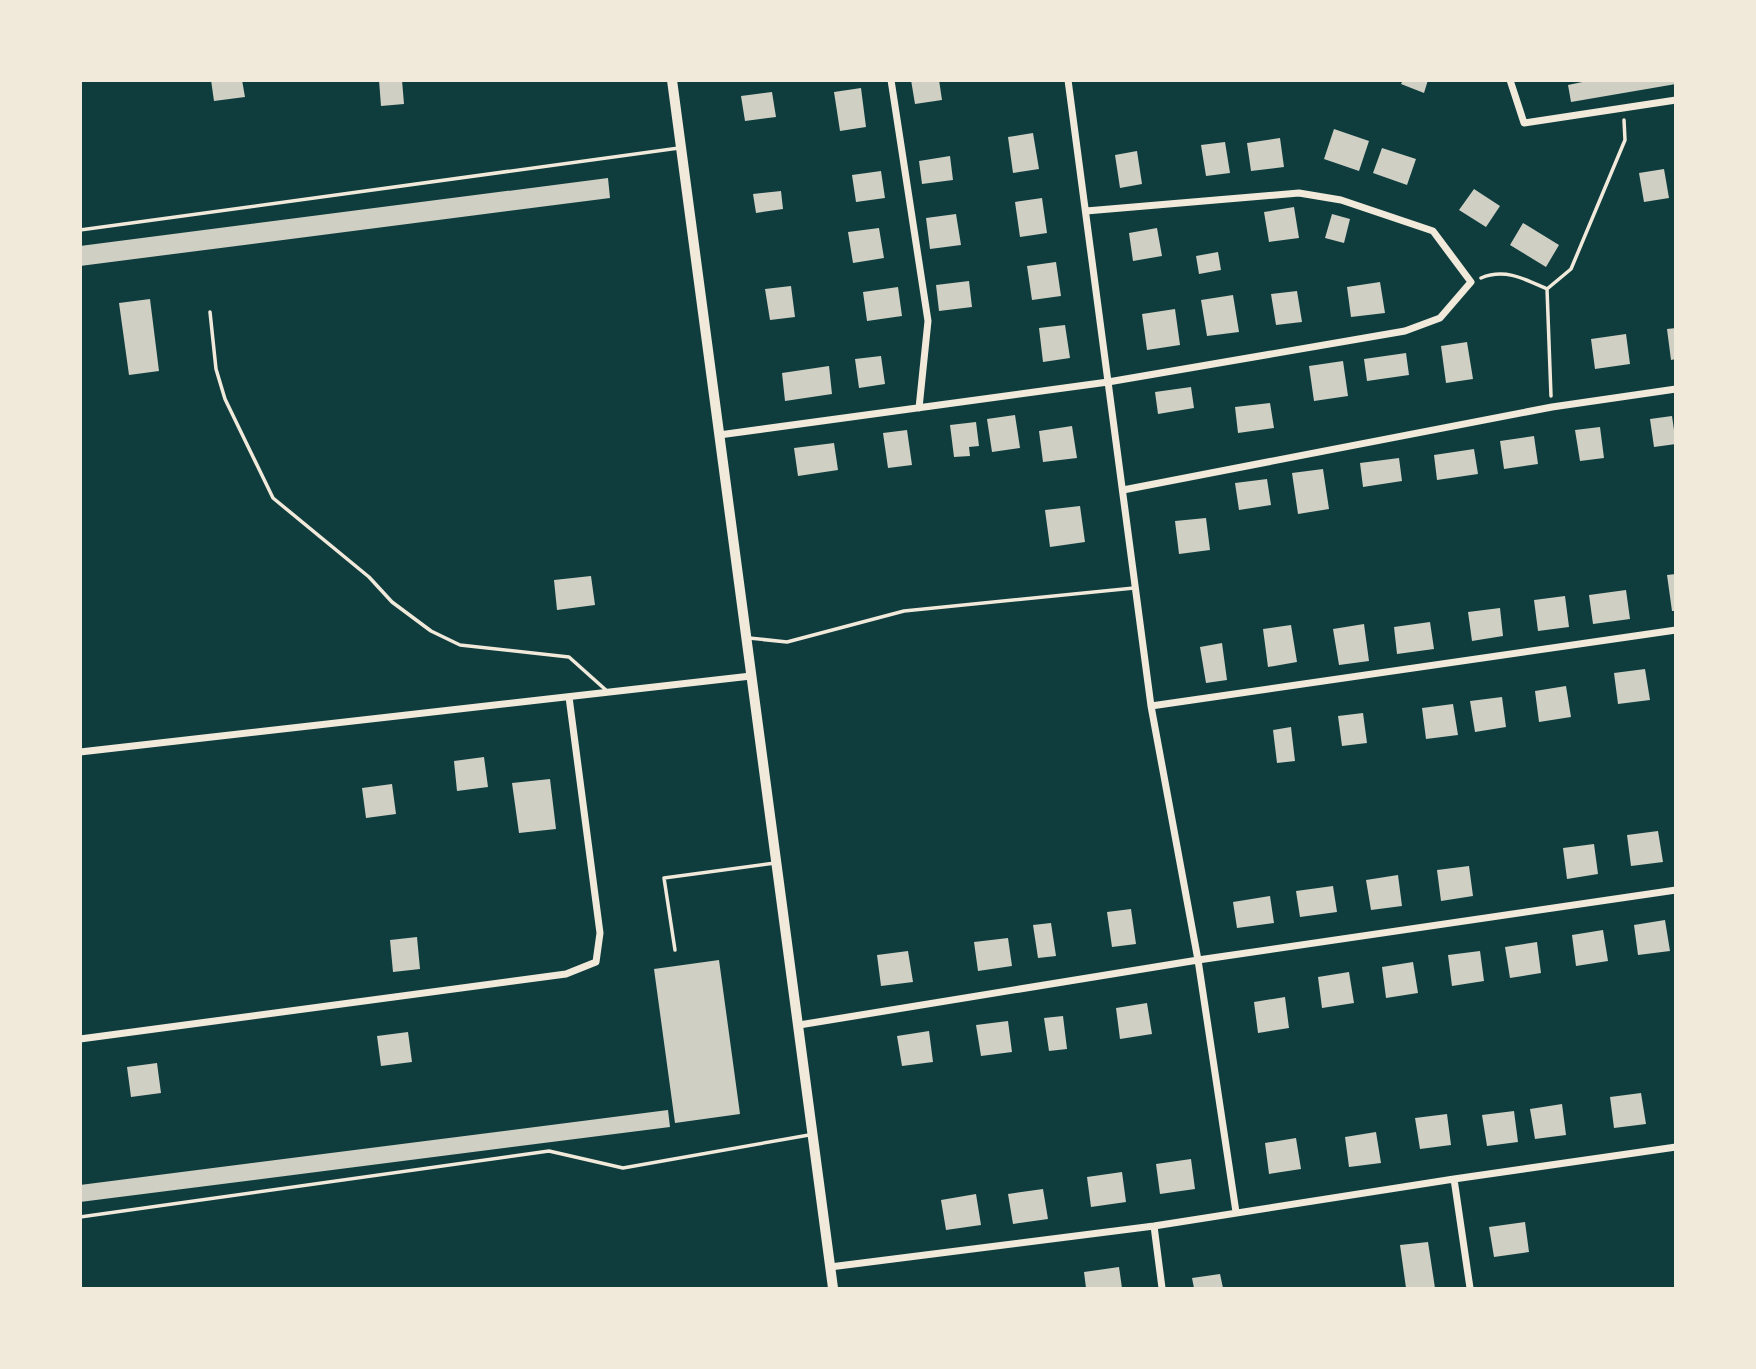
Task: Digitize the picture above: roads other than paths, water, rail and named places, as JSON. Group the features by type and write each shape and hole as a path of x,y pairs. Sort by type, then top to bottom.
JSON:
{"street":[{"path":"672,80 833,1289"},
{"path":"891,80 928,321 919,408"},
{"path":"1068,80 1151,706 1198,960 1236,1212"},
{"path":"1510,80 1524,123 1675,100"},
{"path":"719,435 1108,382 1405,331 1440,318 1471,282 1433,231 1341,200 1299,193 1086,211"},
{"path":"1123,490 1552,407 1675,389"},
{"path":"1151,706 1675,629"},
{"path":"80,752 751,676"},
{"path":"80,1039 566,974 596,962 600,933 569,697"},
{"path":"799,1025 1198,960 1675,890"},
{"path":"830,1267 1154,1226 1675,1147"},
{"path":"1454,1179 1470,1289"},
{"path":"1154,1226 1162,1289"}],"lane":[{"path":"80,230 681,148"},
{"path":"211,312 216,369 225,399 273,498 369,577 392,602 431,631 460,645 569,657 608,692"},
{"path":"747,638 787,642 904,611 1135,588"},
{"path":"675,950 664,878 777,862"},
{"path":"80,1217 550,1150 623,1168 811,1134"}]}
